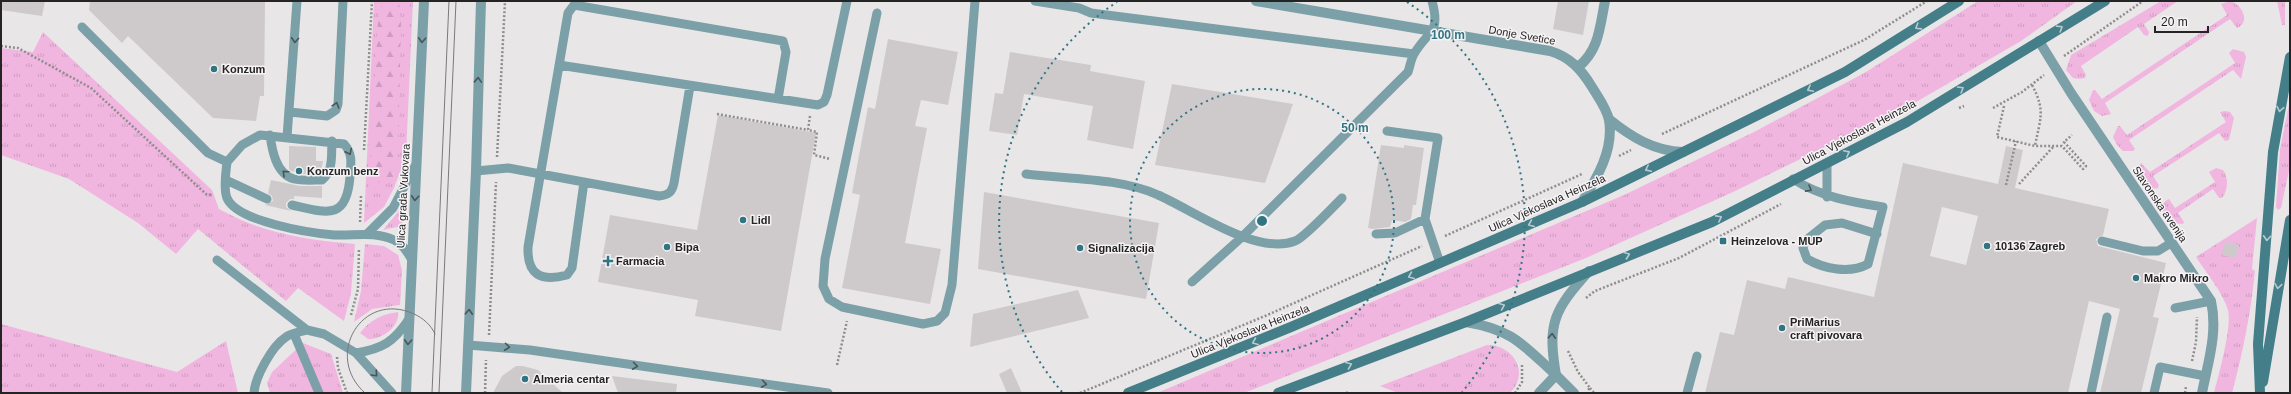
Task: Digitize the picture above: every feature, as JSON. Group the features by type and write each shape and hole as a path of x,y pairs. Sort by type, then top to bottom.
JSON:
{"main road":[{"name":"Ulica Vjekoslava Heinzela","path":"1128,393 1291,327 1582,202 1845,72 1959,1"},
{"name":"Ulica Vjekoslava Heinzela","path":"1278,393 1466,322 1591,269 1712,222 1793,179 1907,122 2105,1"},
{"path":"2261,393 2258,370 2259,330 2273,152 2290,57"},
{"path":"2261,393 2290,220"}],"street":[{"name":"Ulica grada Vukovara","path":"406,393 424,1"},
{"path":"466,393 476,171 481,1"},
{"name":"Donje Svetice","path":"1256,1 1550,51 1570,59 1578,67 1597,96 1608,119"},
{"path":"1578,67 1587,60 1594,50 1605,1"},
{"name":"Slavonska avenija","path":"2039,41 2058,73 2211,301 2215,318 2214,332 2202,393"},
{"path":"1608,119 1623,131 1645,143 1669,152 1683,152"},
{"path":"1582,202 1598,176 1607,149 1608,119"},
{"path":"1556,375 1552,350 1552,332 1556,315 1570,292 1591,269"},
{"path":"1466,322 1492,326 1510,334 1574,393"},
{"path":"1539,393 1556,375"}],"lane":[{"path":"287,137 297,1"},
{"path":"290,112 327,116 336,110 338,104 343,1"},
{"path":"559,65 818,105 824,102 847,1"},
{"path":"878,13 825,260 823,286 829,299 842,307 923,324 937,321 945,313 952,285 976,1"},
{"path":"1035,1 1080,5 1091,13 1414,54"},
{"path":"1192,282 1242,237 1408,72 1414,54 1432,32 1436,13 1432,1"},
{"path":"584,182 572,268 567,275 546,278 537,274 530,268 528,261 540,173 569,9 574,5 582,5 783,41 786,52 778,99"},
{"path":"82,28 208,153 227,162"},
{"path":"476,171 508,168 659,196 667,195 672,191 674,183 690,86"},
{"path":"1387,131 1438,138 1425,219 1431,242 1440,263"},
{"path":"292,205 324,212 335,209 346,201 349,190 352,156 344,144 332,141 260,135 242,145 227,162 227,197 237,209 276,224 329,234 368,233 395,240 404,247 412,260"},
{"path":"270,135 271,148 281,170 295,179 322,180 328,175 331,168 332,141"},
{"path":"1827,163 1827,196"},
{"path":"368,233 394,208 416,164"},
{"path":"1026,174 1130,185 1158,194 1242,237 1277,245 1296,241 1342,198"},
{"path":"1793,179 1808,189 1827,196 1883,207 1877,234 1868,264 1860,268 1837,269 1819,266 1807,259 1804,248 1805,241 1825,225 1842,223 1877,234"},
{"path":"226,180 267,199"},
{"path":"1376,234 1395,233 1425,219"},
{"path":"2102,241 2143,251 2158,251 2171,243"},
{"path":"217,260 307,330 324,334 356,353 392,393"},
{"path":"2175,308 2211,301"},
{"path":"2091,393 2107,316"},
{"path":"356,353 374,350 389,342 401,331 409,319"},
{"path":"254,393 254,382 266,360 286,337 307,330"},
{"path":"294,334 319,393"},
{"path":"468,345 530,350 828,393"},
{"path":"1687,393 1697,356"},
{"path":"2154,393 2160,367 2189,375 2205,376"}],"path":[{"path":"364,153 372,1"},
{"path":"497,145 505,1"},
{"path":"1659,136 1864,40 1927,1"},
{"path":"2062,58 2143,1"},
{"path":"1,46 18,48 91,88 206,194 227,197"},
{"path":"1993,108 2032,86 2045,73"},
{"path":"2032,86 2040,99 2042,113 2035,146"},
{"path":"2004,106 1997,137 2035,146 2062,146 2083,169 2086,166 2064,142 2072,135"},
{"path":"717,114 817,132 814,155 830,158"},
{"path":"808,130 810,116"},
{"path":"2006,184 2016,142"},
{"path":"2019,184 2054,146"},
{"path":"1618,157 1636,147"},
{"path":"1080,393 1265,316 1586,172"},
{"path":"360,224 362,192"},
{"path":"489,329 495,197"},
{"path":"1583,300 1595,290 1679,258 1738,228"},
{"path":"351,315 358,289 359,244"},
{"path":"2185,393 2196,342 2198,318 2192,304"},
{"path":"838,365 843,336"},
{"path":"1567,344 1568,351 1578,372 1594,393"},
{"path":"337,354 338,368 347,393"},
{"path":"485,393 486,356"},
{"path":"1515,393 1520,386 1523,375 1521,361"}],"green space":[{"path":"374,1 413,1 406,156 394,188 384,207 364,223"},
{"path":"383,1 399,2 401,24 398,152 392,183 373,182 370,162 378,20"},
{"path":"1978,1 2077,1 2021,41 1911,105 1731,193 1586,258 1244,393 1157,393 1624,195 1754,132 1866,72"},
{"path":"2161,1 2178,1 2144,24 2149,32 2148,36 2144,35 2138,27 2081,66 2086,75 2085,78 2073,78 2066,70 2071,55"},
{"path":"2231,1 2239,6 2243,14 2244,22 2241,25 2237,28 2230,19 2105,103 2111,114 2102,116 2094,111 2089,100 2093,90 2095,90 2102,99 2227,15 2221,4"},
{"path":"2277,1 2285,2 2285,25 2282,25"},
{"path":"43,32 212,190 219,209 268,230 319,240 355,244 351,293 344,321 298,288 286,301 198,229 176,254 138,223 69,179 1,155 1,48 33,52"},
{"path":"2233,49 2244,52 2246,57 2241,79 2233,70 2129,140 2135,149 2133,151 2123,151 2117,145 2113,137 2118,126 2120,126 2127,135 2235,63 2229,53"},
{"path":"2290,100 2290,166 2281,208 2278,210 2276,207 2280,149"},
{"path":"2220,112 2230,112 2234,118 2229,140 2225,141 2219,133 2153,176 2159,185 2158,188 2154,189 2144,185 2137,173 2141,163 2150,172 2226,122"},
{"path":"2216,168 2223,170 2227,181 2227,188 2222,198 2219,198 2213,189 2178,213 2184,222 2183,224 2170,223 2162,207 2165,201 2169,199 2175,208 2215,182 2209,172"},
{"path":"403,206 402,226 383,230"},
{"path":"2257,218 2252,269 2255,271 2251,302 2236,378 2232,393 2214,393 2227,339 2229,318 2228,310 2218,289 2196,257"},
{"path":"365,244 384,246 398,255 402,270 400,305 372,309 354,322 361,291"},
{"path":"398,312 396,323 389,332 384,335 373,339 368,339 360,333 377,318"},
{"path":"1,324 177,372 226,341 238,393 1,393"},
{"path":"303,343 331,354 343,393 270,393 267,383 272,372"},
{"path":"1487,345 1497,346 1505,350 1516,362 1519,369 1519,377 1516,385 1510,393 1398,393 1380,386"}],"building":[{"path":"1,1 45,1 42,16 1,10"},
{"name":"Konzum","path":"90,1 265,1 264,96 260,96 256,121 213,118 128,36 122,43 89,10"},
{"path":"1558,1 1589,1 1583,35 1553,29"},
{"path":"888,39 958,52 948,105 921,100 915,126 927,128 905,243 941,249 930,304 842,288 860,195 852,193 868,107 875,109"},
{"path":"1010,52 1091,65 1090,71 1145,81 1133,149 1087,140 1093,106 1024,94 1017,135 989,131 995,93 1003,94"},
{"path":"1172,84 1293,104 1265,183 1155,165"},
{"path":"718,115 816,133 781,331 695,316 698,300 598,282 610,215 697,230"},
{"path":"1381,145 1404,148 1404,145 1424,148 1416,205 1413,205 1411,219 1405,222 1392,220 1390,227 1373,229 1368,228"},
{"path":"289,146 316,147 316,161 323,161 321,172 304,174 291,171 289,169"},
{"path":"2006,146 2023,150 2015,188 2109,209 2103,235 2096,239 2098,246 2166,263 2153,317 2159,318 2141,393 2100,393 2120,309 2089,301 2068,393 1705,393 1720,332 1734,335 1747,280 1785,289 1788,277 1874,297 1903,163 1998,184","holes":["1942,207 1978,216 1966,265 1930,256"]},
{"path":"271,180 300,186 322,186 322,198 294,196 294,199 290,199 286,203 286,207 291,211 265,205 273,201 272,196 268,193"},
{"name":"Signalizacija","path":"984,192 1159,223 1146,299 978,269"},
{"path":"2225,242 2239,245 2236,258 2222,255"},
{"path":"1078,290 1089,318 970,347 973,314"},
{"name":"Almeria centar","path":"516,366 523,366 538,370 563,393 493,393 502,376"},
{"path":"1011,368 1022,393 1007,393 999,374"},
{"name":"Almeria centar","path":"612,376 677,384 676,393 618,393"}],"tram line":[{"path":"432,393 449,1"},
{"path":"439,393 456,1"},
{"path":"365,393 353,378 348,362 348,345 354,331 365,319 378,311 395,309 414,314 421,318 429,325 435,334"}],"place":[{"name":"Konzum","path":"214,69"},
{"name":"Konzum benz","path":"299,171"},
{"name":"Lidl","path":"743,220"},
{"name":"Heinzelova - MUP","path":"1723,241"},
{"name":"10136 Zagreb","path":"1987,246"},
{"name":"Bipa","path":"667,247"},
{"name":"Signalizacija","path":"1080,248"},
{"name":"Farmacia","path":"608,261"},
{"name":"Makro Mikro","path":"2136,278"},
{"name":"PriMarius craft pivovara","path":"1782,328"},
{"name":"Almeria centar","path":"525,379"}]}
